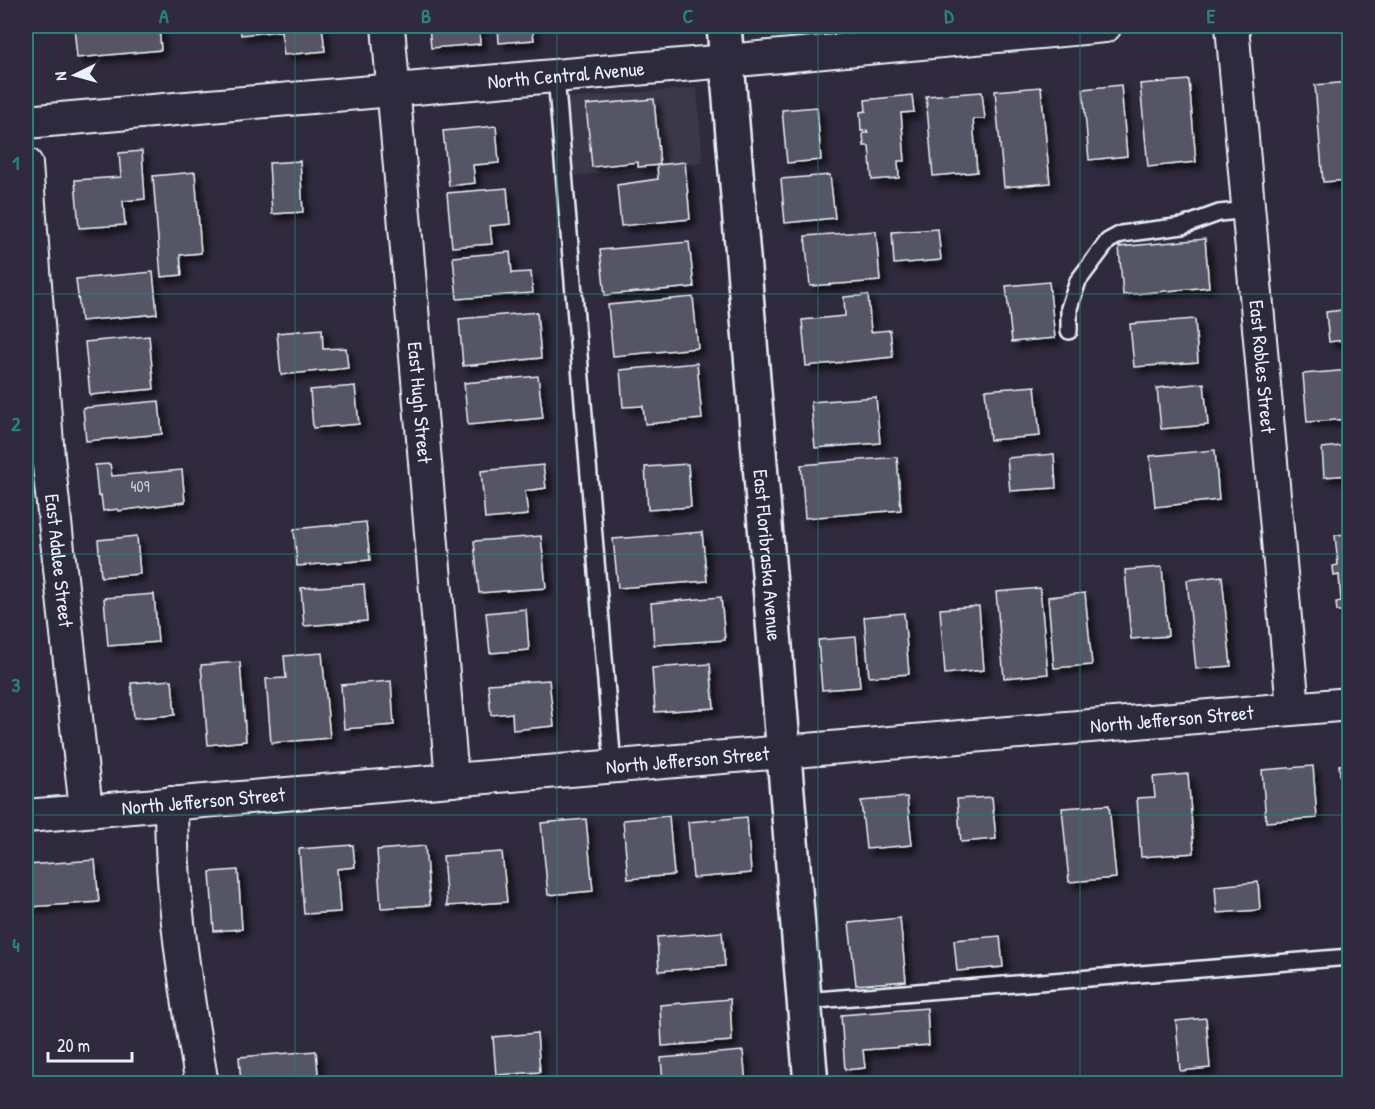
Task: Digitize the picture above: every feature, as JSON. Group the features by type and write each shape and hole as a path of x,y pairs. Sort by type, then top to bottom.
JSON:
{"street":[{"name":"East Hugh Street","path":"388,26 452,780"},
{"name":"East Floribraska Avenue","path":"724,26 811,1083"},
{"name":"North Central Avenue","path":"26,122 1105,26"},
{"name":"East Robles Street","path":"1232,26 1293,708"},
{"name":"East Adalee Street","path":"26,164 37,458 86,810"},
{"name":"North Jefferson Street","path":"26,816 1350,704"},
{"path":"171,803 171,831 182,965 202,1083"}],"lane":[{"path":"556,76 613,766"},
{"path":"1069,330 1069,308 1078,281 1108,241 1121,234 1183,226 1219,213 1249,210"},
{"path":"804,1001 1350,957"}],"shaded area":[{"path":"697,88 703,163 565,177 558,99"}],"building":[{"path":"74,26 159,26 161,50 77,58"},
{"path":"240,26 322,26 325,51 284,55 281,31 241,35"},
{"path":"429,26 479,26 480,44 431,48"},
{"path":"498,26 532,26 534,40 499,43"},
{"path":"1189,80 1196,162 1148,167 1140,84"},
{"path":"1350,82 1350,180 1323,182 1315,85"},
{"path":"1121,85 1127,156 1089,160 1083,89"},
{"path":"1041,87 1050,183 1004,187 995,91"},
{"path":"982,92 985,119 973,119 977,172 933,176 926,96"},
{"path":"912,95 914,112 901,113 905,161 898,161 899,178 872,180 869,146 864,146 863,133 868,133 867,130 861,131 860,112 866,111 865,100"},
{"path":"654,99 660,165 638,167 638,162 592,167 586,105"},
{"path":"817,107 821,160 787,163 782,110"},
{"path":"496,126 499,163 473,165 475,183 449,186 443,131"},
{"path":"142,151 145,199 123,201 125,225 79,228 75,180 121,177 119,153"},
{"path":"300,161 303,212 272,214 269,163"},
{"path":"685,162 690,219 621,226 617,185 658,179 657,165"},
{"path":"195,172 201,253 180,255 182,275 161,277 153,176"},
{"path":"830,175 835,218 785,223 781,179"},
{"path":"507,188 510,224 490,226 492,244 452,247 447,193"},
{"path":"938,229 941,260 894,264 892,232"},
{"path":"876,231 880,281 810,286 805,236"},
{"path":"1205,239 1209,287 1123,295 1119,247"},
{"path":"689,242 694,287 605,295 600,250"},
{"path":"510,252 512,273 531,272 533,293 457,299 453,257"},
{"path":"153,272 157,314 81,321 76,279"},
{"path":"1049,282 1055,338 1012,342 1006,286"},
{"path":"868,295 871,332 890,330 893,357 806,366 802,320 845,316 844,297"},
{"path":"693,297 698,348 613,356 608,305"},
{"path":"1350,309 1350,339 1329,342 1326,312"},
{"path":"537,312 541,358 463,366 459,319"},
{"path":"1195,319 1198,362 1134,367 1130,324"},
{"path":"322,329 323,349 346,348 348,368 281,375 277,333"},
{"path":"149,336 154,389 90,395 85,342"},
{"path":"697,363 702,419 645,424 643,406 623,407 620,370"},
{"path":"1350,370 1350,419 1307,422 1303,374"},
{"path":"538,376 543,418 468,425 464,383"},
{"path":"1204,383 1208,425 1161,429 1157,388"},
{"path":"355,386 359,424 313,428 310,390"},
{"path":"1035,386 1040,436 990,440 985,390"},
{"path":"876,397 880,443 815,448 811,402"},
{"path":"159,401 162,434 86,441 83,408"},
{"path":"1350,445 1350,475 1324,477 1322,448"},
{"path":"1215,450 1219,500 1155,507 1150,456"},
{"path":"1054,454 1056,488 1010,491 1007,458"},
{"path":"897,457 901,510 805,518 801,465"},
{"path":"110,464 112,476 182,470 185,502 103,511 101,495 98,496 95,465"},
{"path":"688,464 691,507 648,510 645,467"},
{"path":"543,465 546,488 525,491 528,515 485,519 481,471"},
{"path":"366,522 370,560 297,566 294,529"},
{"path":"702,532 707,581 618,588 613,539"},
{"path":"1350,534 1350,640 1344,641 1342,611 1337,611 1336,602 1341,601 1339,575 1334,576 1333,566 1338,565 1335,535"},
{"path":"137,536 140,574 101,577 98,540"},
{"path":"541,536 546,588 479,593 474,541"},
{"path":"1162,567 1168,636 1131,639 1125,570"},
{"path":"1222,576 1231,666 1196,669 1187,580"},
{"path":"364,584 367,621 304,626 301,588"},
{"path":"1040,588 1048,674 1004,678 996,592"},
{"path":"1085,593 1092,665 1054,668 1048,597"},
{"path":"154,594 158,642 108,646 104,598"},
{"path":"721,597 725,640 654,645 651,603"},
{"path":"979,606 984,670 945,674 940,609"},
{"path":"526,609 529,650 490,653 486,613"},
{"path":"904,613 909,674 869,677 864,617"},
{"path":"856,637 860,687 822,690 818,640"},
{"path":"322,653 330,738 271,743 266,679 286,678 284,656"},
{"path":"240,662 246,741 208,745 201,665"},
{"path":"710,664 714,708 655,712 652,668"},
{"path":"172,680 175,715 134,718 131,683"},
{"path":"549,680 554,726 513,730 512,713 491,715 488,684"},
{"path":"391,681 394,725 344,729 341,685"},
{"path":"1350,764 1350,827 1346,827 1339,765"},
{"path":"1313,766 1317,818 1266,822 1262,770"},
{"path":"1188,774 1194,853 1141,857 1137,798 1155,797 1153,777"},
{"path":"907,797 912,845 866,849 861,801"},
{"path":"992,797 996,839 961,842 957,799"},
{"path":"1109,805 1116,878 1069,882 1062,808"},
{"path":"669,816 674,875 628,879 623,820"},
{"path":"747,817 751,873 693,878 688,822"},
{"path":"586,819 593,891 548,895 541,823"},
{"path":"353,845 355,867 337,869 340,912 304,914 299,849"},
{"path":"425,846 430,905 381,908 377,850"},
{"path":"502,852 507,902 447,906 443,856"},
{"path":"95,860 99,902 30,907 27,865"},
{"path":"238,870 242,929 214,931 210,872"},
{"path":"1258,882 1260,910 1217,913 1215,886"},
{"path":"900,918 906,981 856,985 849,923"},
{"path":"722,932 725,966 659,971 657,937"},
{"path":"1000,936 1003,967 957,971 954,940"},
{"path":"730,999 732,1041 662,1046 660,1005"},
{"path":"927,1008 929,1045 863,1050 865,1068 845,1070 841,1015"},
{"path":"1206,1018 1210,1068 1180,1071 1176,1021"},
{"path":"537,1033 540,1072 496,1075 493,1037"},
{"path":"316,1051 319,1084 241,1083 239,1057"},
{"path":"743,1051 746,1084 663,1084 661,1058"}]}
